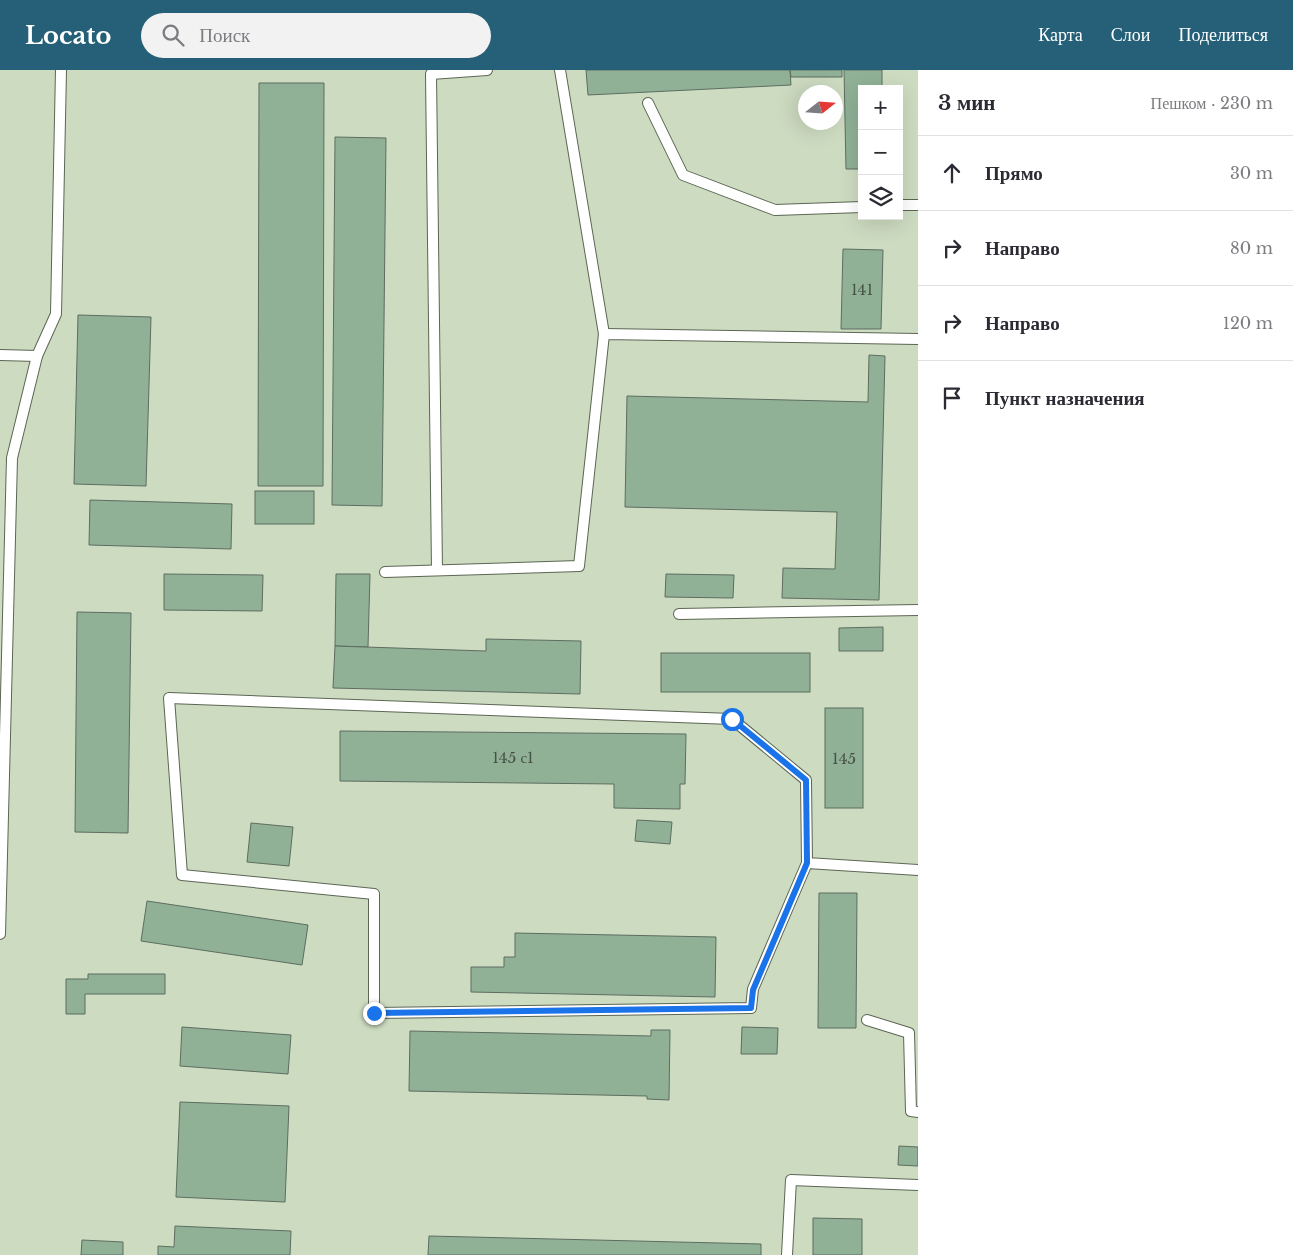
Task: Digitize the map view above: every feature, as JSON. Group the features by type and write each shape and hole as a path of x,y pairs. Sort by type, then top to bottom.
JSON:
{"lane":[{"path":"0,934 12,458 38,356 56,314 61,70"},
{"path":"437,570 431,74 487,70"},
{"path":"385,572 580,566 604,334 560,70"},
{"path":"648,103 682,175 775,210 858,207"},
{"path":"903,205 918,205"},
{"path":"604,334 918,339"},
{"path":"0,355 38,356"},
{"path":"679,614 918,610"},
{"path":"169,698 732,719 806,780 807,863 753,990 751,1008 374,1013 374,894 182,875 169,698"},
{"path":"807,863 918,870"},
{"path":"867,1020 909,1033 911,1112 918,1112"},
{"path":"787,1255 791,1180 918,1185"}],"shaded area":[{"path":"0,70 918,70 918,1255 0,1255"}],"building":[{"path":"586,70 790,70 791,85 588,95"},
{"path":"790,70 842,70 842,77 791,77"},
{"path":"844,70 882,70 882,85 858,85 858,169 846,169"},
{"path":"259,83 324,83 323,486 258,486"},
{"path":"335,137 386,138 382,506 332,505"},
{"path":"843,249 883,250 881,329 841,329"},
{"path":"78,315 151,317 146,486 74,484"},
{"path":"869,355 885,356 879,600 782,598 783,568 835,569 837,512 625,507 627,396 868,402"},
{"path":"255,491 314,491 314,524 255,524"},
{"path":"90,500 232,504 231,549 89,545"},
{"path":"164,574 263,575 262,611 164,610"},
{"path":"336,574 370,574 368,647 335,646"},
{"path":"666,574 734,575 733,598 665,597"},
{"path":"77,612 131,613 128,833 75,832"},
{"path":"883,627 883,651 839,651 839,628"},
{"path":"486,639 581,641 580,694 333,688 335,646 486,651"},
{"path":"661,653 810,653 810,692 661,692"},
{"path":"825,708 863,708 863,808 825,808"},
{"path":"340,731 686,734 685,784 680,784 680,809 614,808 614,784 340,781"},
{"path":"637,820 672,822 670,844 635,841"},
{"path":"251,823 293,827 289,866 247,862"},
{"path":"819,893 857,893 856,1028 818,1028"},
{"path":"147,901 308,925 302,965 141,941"},
{"path":"515,933 716,937 715,997 471,992 471,967 504,967 504,957 515,957"},
{"path":"88,974 165,974 165,994 85,994 85,1014 66,1014 66,979 88,979"},
{"path":"182,1027 291,1035 288,1074 180,1066"},
{"path":"742,1027 778,1028 777,1054 741,1054"},
{"path":"651,1030 670,1030 669,1100 647,1099 647,1096 409,1091 410,1031 651,1036"},
{"path":"180,1102 289,1106 285,1202 176,1197"},
{"path":"899,1146 918,1147 918,1166 898,1165"},
{"path":"813,1218 862,1219 862,1255 813,1255"},
{"path":"175,1226 291,1231 290,1255 158,1255 158,1246 174,1247"},
{"path":"429,1236 761,1244 761,1255 428,1255"},
{"path":"82,1240 123,1242 123,1255 81,1255"}],"route":[{"path":"374,1013 751,1008 753,990 807,863 806,780 732,719"}]}
